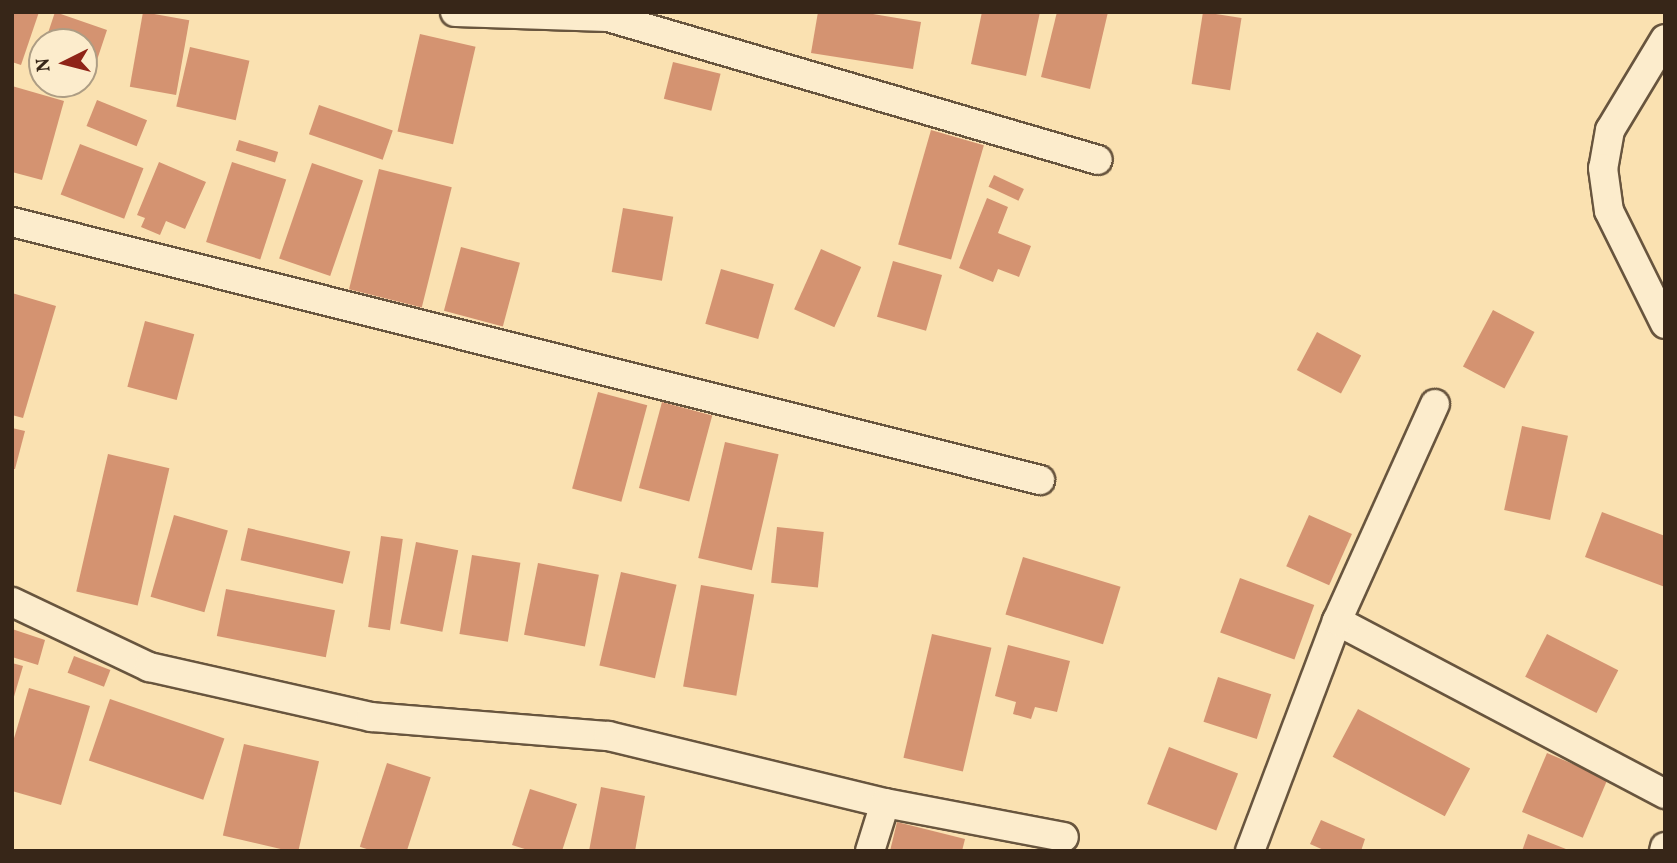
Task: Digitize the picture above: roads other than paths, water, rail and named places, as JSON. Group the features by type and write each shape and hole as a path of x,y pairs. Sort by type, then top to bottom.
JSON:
{"street":[{"path":"455,12 608,17 1098,160"},
{"path":"1665,39 1610,130 1603,168 1609,211 1665,324"},
{"path":"12,222 1040,480"},
{"path":"1250,851 1337,621 1434,404"},
{"path":"12,602 149,667 371,717 608,736 885,803 1065,837"},
{"path":"1337,621 1665,794"},
{"path":"870,851 885,803"}]}
